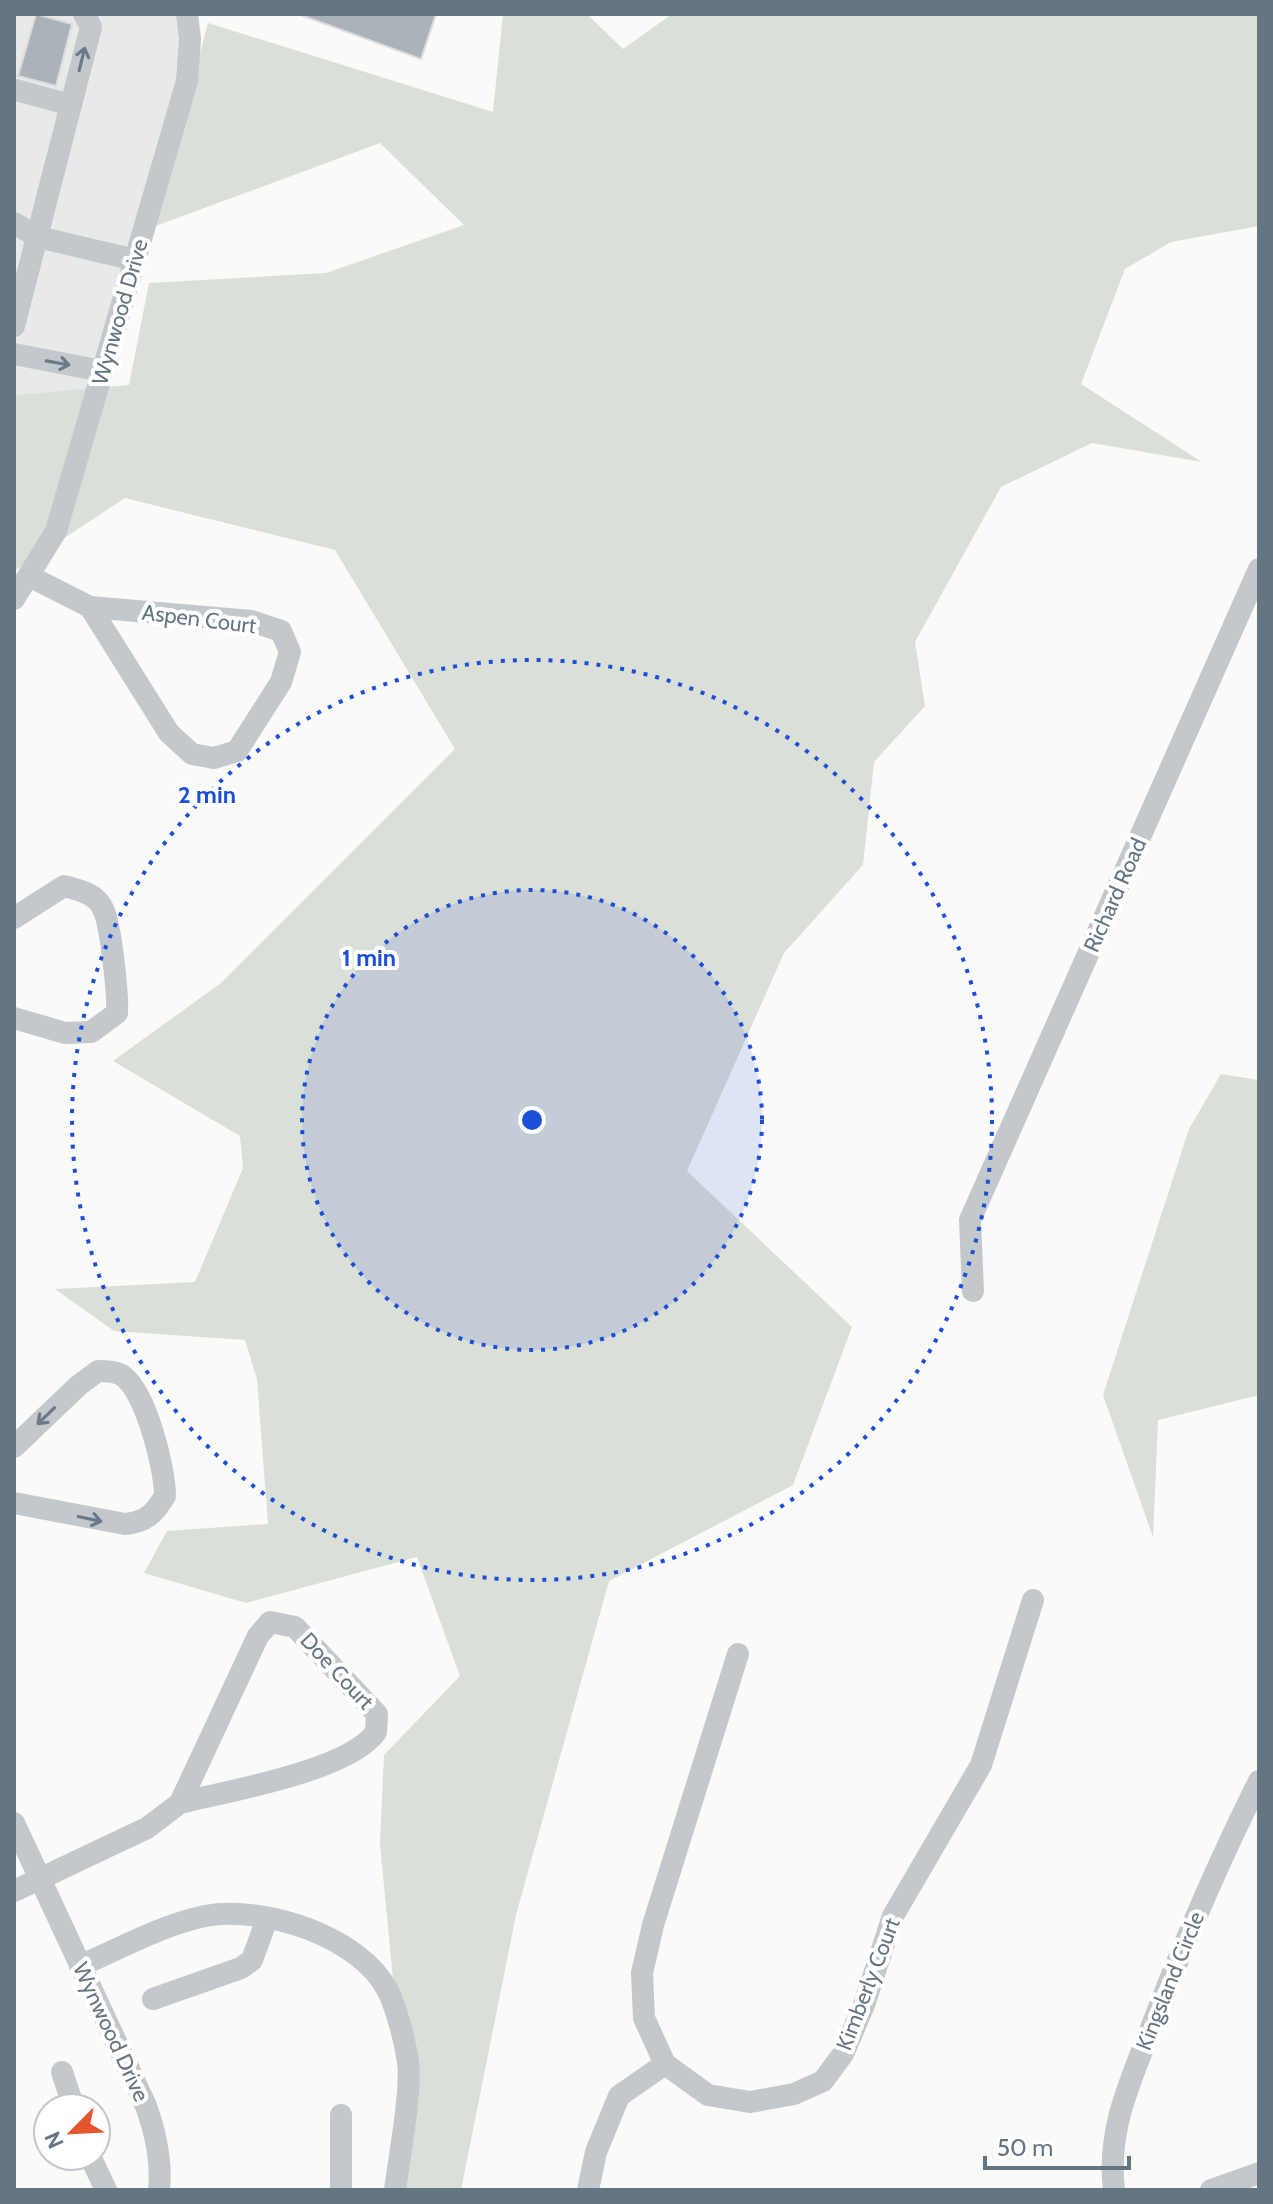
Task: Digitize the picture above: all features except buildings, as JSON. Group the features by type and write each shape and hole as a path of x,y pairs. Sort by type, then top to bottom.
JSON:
{"street":[{"path":"14,326 91,27 84,14"},
{"name":"Wynwood Drive","path":"14,599 56,531 187,81 190,39 187,14"},
{"path":"16,90 71,105"},
{"path":"14,223 38,237 135,260"},
{"path":"14,354 102,371"},
{"name":"Richard Road","path":"973,1291 970,1220 1259,569"},
{"name":"Aspen Court","path":"29,576 90,607 251,621 281,631 290,652 281,682 237,751 214,758 192,754 169,733 90,607"},
{"path":"14,918 64,886 92,895 103,908 118,997 117,1013 91,1032 65,1033 14,1018"},
{"path":"14,1447 98,1371 121,1374 133,1387 156,1446 165,1496 156,1511 143,1522 125,1524 14,1503"},
{"name":"Kimberly Court","path":"738,1654 653,1925 642,1973 644,2018 665,2064 708,2095 750,2102 794,2094 823,2081 843,2054 864,2005 893,1916 981,1765 1033,1600"},
{"name":"Doe Court","path":"40,1879 147,1828 180,1803 323,1767 371,1739 379,1723 377,1714 295,1627 270,1622 258,1636 180,1803"},
{"name":"Kingsland Circle","path":"1114,2190 1110,2157 1119,2107 1183,1946 1259,1781"},
{"name":"Wynwood Drive","path":"14,1823 155,2130 161,2170 159,2190"},
{"path":"14,1891 40,1879"},
{"path":"80,1966 184,1922 234,1913 295,1922 327,1936 359,1958 388,1990 408,2064 395,2190"},
{"path":"153,1999 241,1968 252,1960 267,1919"},
{"path":"588,2190 596,2152 619,2096 665,2064"},
{"path":"62,2072 69,2092"},
{"path":"341,2115 341,2190"},
{"path":"1211,2190 1259,2173"}],"shaded area":[{"path":"14,14 187,14 190,39 96,388 14,395"},
{"path":"503,14 587,14 623,49 672,14 1259,14 1259,226 1171,242 1125,269 1081,384 1202,462 1092,443 1001,487 915,642 925,706 874,762 863,865 784,953 687,1171 852,1327 793,1485 609,1581 516,1915 461,2190 398,2190 412,2064 397,2021 380,1844 384,1755 460,1676 417,1557 246,1603 144,1573 167,1531 268,1524 257,1379 245,1340 114,1331 55,1289 195,1282 243,1168 240,1136 113,1061 221,983 455,749 335,550 125,498 14,571 14,395 129,385 149,283 326,273 464,225 380,143 153,227 208,23 493,112"},
{"path":"1221,1074 1259,1080 1259,1395 1158,1420 1153,1537 1103,1395 1189,1129"}]}
